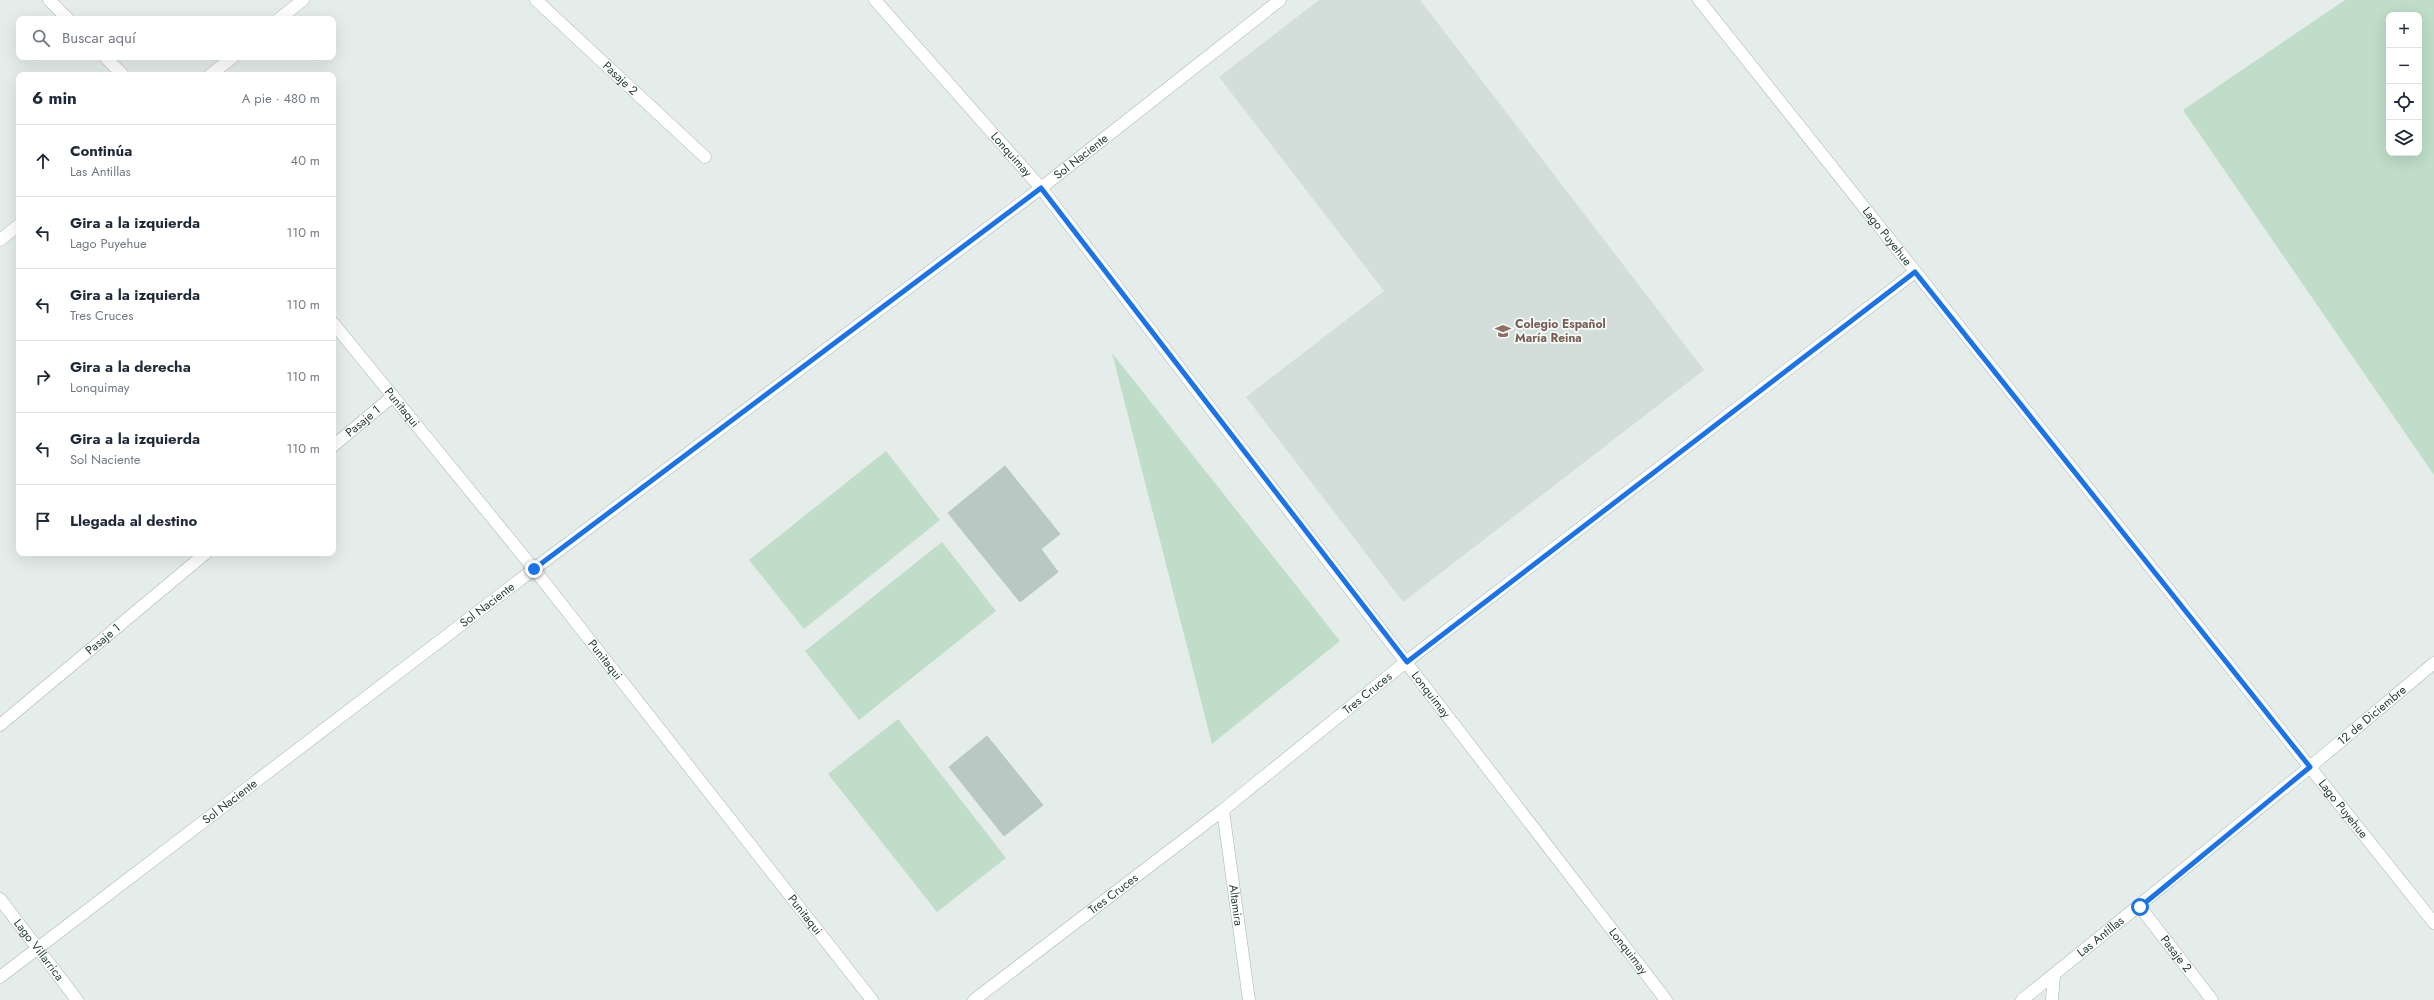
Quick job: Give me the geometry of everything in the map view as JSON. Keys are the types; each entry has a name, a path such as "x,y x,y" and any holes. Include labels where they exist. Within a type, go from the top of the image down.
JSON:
{"street":[{"path":"49,0 65,16"},
{"path":"283,16 303,0"},
{"name":"Pasaje 2","path":"536,0 705,157"},
{"name":"Lonquimay","path":"875,0 1041,188 1666,1000"},
{"name":"Sol Naciente","path":"0,977 534,569 1041,188 1280,0"},
{"name":"Lago Puyehue","path":"1699,0 2434,922"},
{"path":"108,60 120,72"},
{"path":"214,72 228,60"},
{"path":"0,240 16,227"},
{"name":"Tres Cruces","path":"974,1000 1223,810 1407,662 1915,272"},
{"name":"Punitaqui","path":"336,327 534,569 872,1000"},
{"name":"Pasaje 1","path":"336,444 393,396"},
{"name":"Pasaje 1","path":"0,725 202,556"},
{"name":"12 de Diciembre","path":"2310,767 2434,663"},
{"name":"Las Antillas","path":"2022,1000 2140,907 2310,767"},
{"name":"Altamira","path":"1223,810 1249,1000"},
{"name":"Lago Villarrica","path":"0,899 77,1000"},
{"name":"Pasaje 2","path":"2140,907 2212,1000"},
{"path":"2052,1000 2054,976"}],"shaded area":[{"name":"Colegio Español María Reina","path":"1319,0 1420,0 1704,370 1403,602 1246,397 1384,291 1219,77"}],"green space":[{"path":"2345,0 2434,0 2434,475 2183,110"},
{"path":"1112,353 1340,641 1212,744"},
{"path":"886,451 940,520 804,629 749,560"},
{"path":"942,542 996,611 859,720 805,651"},
{"path":"898,719 1006,858 937,912 828,774"}],"building":[{"path":"1005,466 1060,534 1041,549 1058,572 1020,602 948,513"},
{"path":"987,736 1043,805 1004,836 949,767"}],"place":[{"name":"Colegio Español María Reina","path":"1503,331"}],"route":[{"path":"534,569 1041,188 1407,662 1915,272 2310,767 2140,907"}]}
